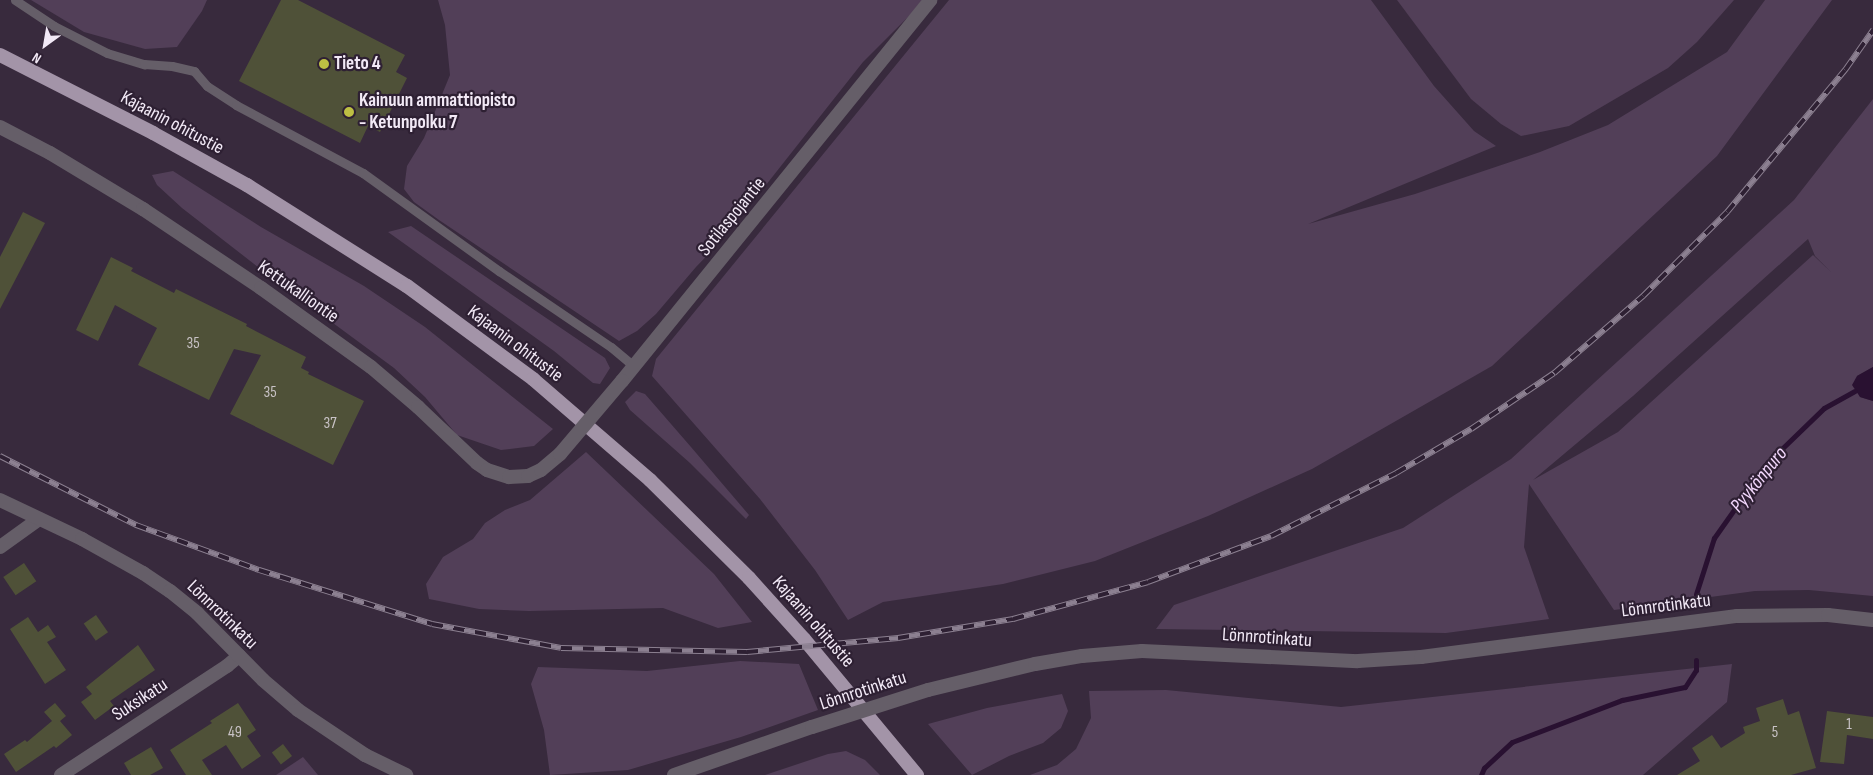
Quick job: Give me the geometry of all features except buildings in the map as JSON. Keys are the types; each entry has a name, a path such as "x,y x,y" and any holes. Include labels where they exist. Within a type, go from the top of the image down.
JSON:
{"highway":[{"name":"Kajaanin ohitustie","path":"0,55 153,133 256,190 407,286 533,380 650,480 742,571 804,638 917,775"}],"street":[{"name":"Sotilaspojantie","path":"560,454 622,381 930,0"},
{"name":"Kettukalliontie","path":"0,127 50,153 143,208 261,288 371,367 487,470 509,477 528,476 542,470 560,454"},
{"name":"Lönnrotinkatu","path":"0,500 143,573 170,591 197,613 239,656 298,710 365,756 406,775"},
{"path":"0,547 39,519"},
{"name":"Lönnrotinkatu","path":"674,775 812,727 928,690 1035,664 1082,656 1142,651 1358,661 1421,657 1736,616 1828,615 1873,620"},
{"name":"Suksikatu","path":"61,775 227,666 239,656"}],"lane":[{"path":"15,0 54,26 107,54 144,64 172,66 194,71 207,86 236,105 363,174 499,271 611,347 634,366"}],"shaded area":[{"path":"31,0 207,0 202,11 177,47 145,49 84,32"},
{"path":"438,0 922,0 910,15 863,62 724,238 696,267 656,314 637,331 619,341 439,220 414,202 404,189 407,166 424,138 450,75 445,25"},
{"path":"949,0 1371,0 1434,86 1474,131 1496,146 1308,224 1415,194 1540,152 1608,125 1727,52 1765,0 1832,0 1717,156 1492,366 1312,469 1208,516 1095,561 1003,584 883,602 848,620 815,570 760,499 652,376 656,359"},
{"path":"1397,0 1734,0 1697,42 1668,68 1569,126 1521,136 1501,124 1471,99"},
{"path":"1873,99 1873,367 1857,376 1860,397 1873,401 1873,596 1809,590 1755,591 1614,610 1529,484 1524,547 1549,619 1446,633 1156,629 1174,605 1403,528 1511,459 1794,200","holes":["1808,239 1815,256 1831,272 1813,255 1618,432 1533,480 1633,396"]},
{"path":"173,171 261,227 364,286 425,327 553,429 534,446 501,450 457,435 425,397 394,368 276,281 182,208 157,185 152,175"},
{"path":"411,226 605,358 610,368 600,384 593,383 554,351 388,232"},
{"path":"1873,367 1873,401 1860,397 1852,385 1857,376"},
{"path":"636,391 645,394 691,447 749,515 746,519 690,463 630,410 625,402"},
{"path":"586,452 714,574 752,622 718,628 663,608 529,611 479,609 429,599 426,584 443,557 473,539 485,523 505,510 530,500"},
{"path":"740,661 799,664 818,710 741,737 628,770 550,775 544,730 531,684 538,667 647,671"},
{"path":"1732,664 1727,702 1643,775 1030,775 1057,765 1076,749 1091,718 1089,691 1166,690 1341,707"},
{"path":"1062,694 1068,711 1061,728 1043,743 1009,756 972,775 928,724 987,708"},
{"path":"846,751 865,760 880,775 765,775 828,754"},
{"path":"303,757 318,775 276,775"}],"waterway":[{"name":"Pyykönpuro","path":"1696,594 1714,538 1767,463 1824,408 1855,391"},
{"name":"Pyykönpuro","path":"1481,775 1484,768 1512,742 1622,700 1685,687 1696,670 1696,660"}],"railway":[{"path":"0,456 136,525 259,570 432,624 561,648 747,652 898,638 1013,619 1148,582 1271,536 1396,473 1471,429 1554,373 1643,296 1727,212 1845,70 1873,30"}],"place":[{"name":"Tieto 4","path":"324,64"},
{"name":"Kainuun ammattiopisto - Ketunpolku 7","path":"349,112"}]}
